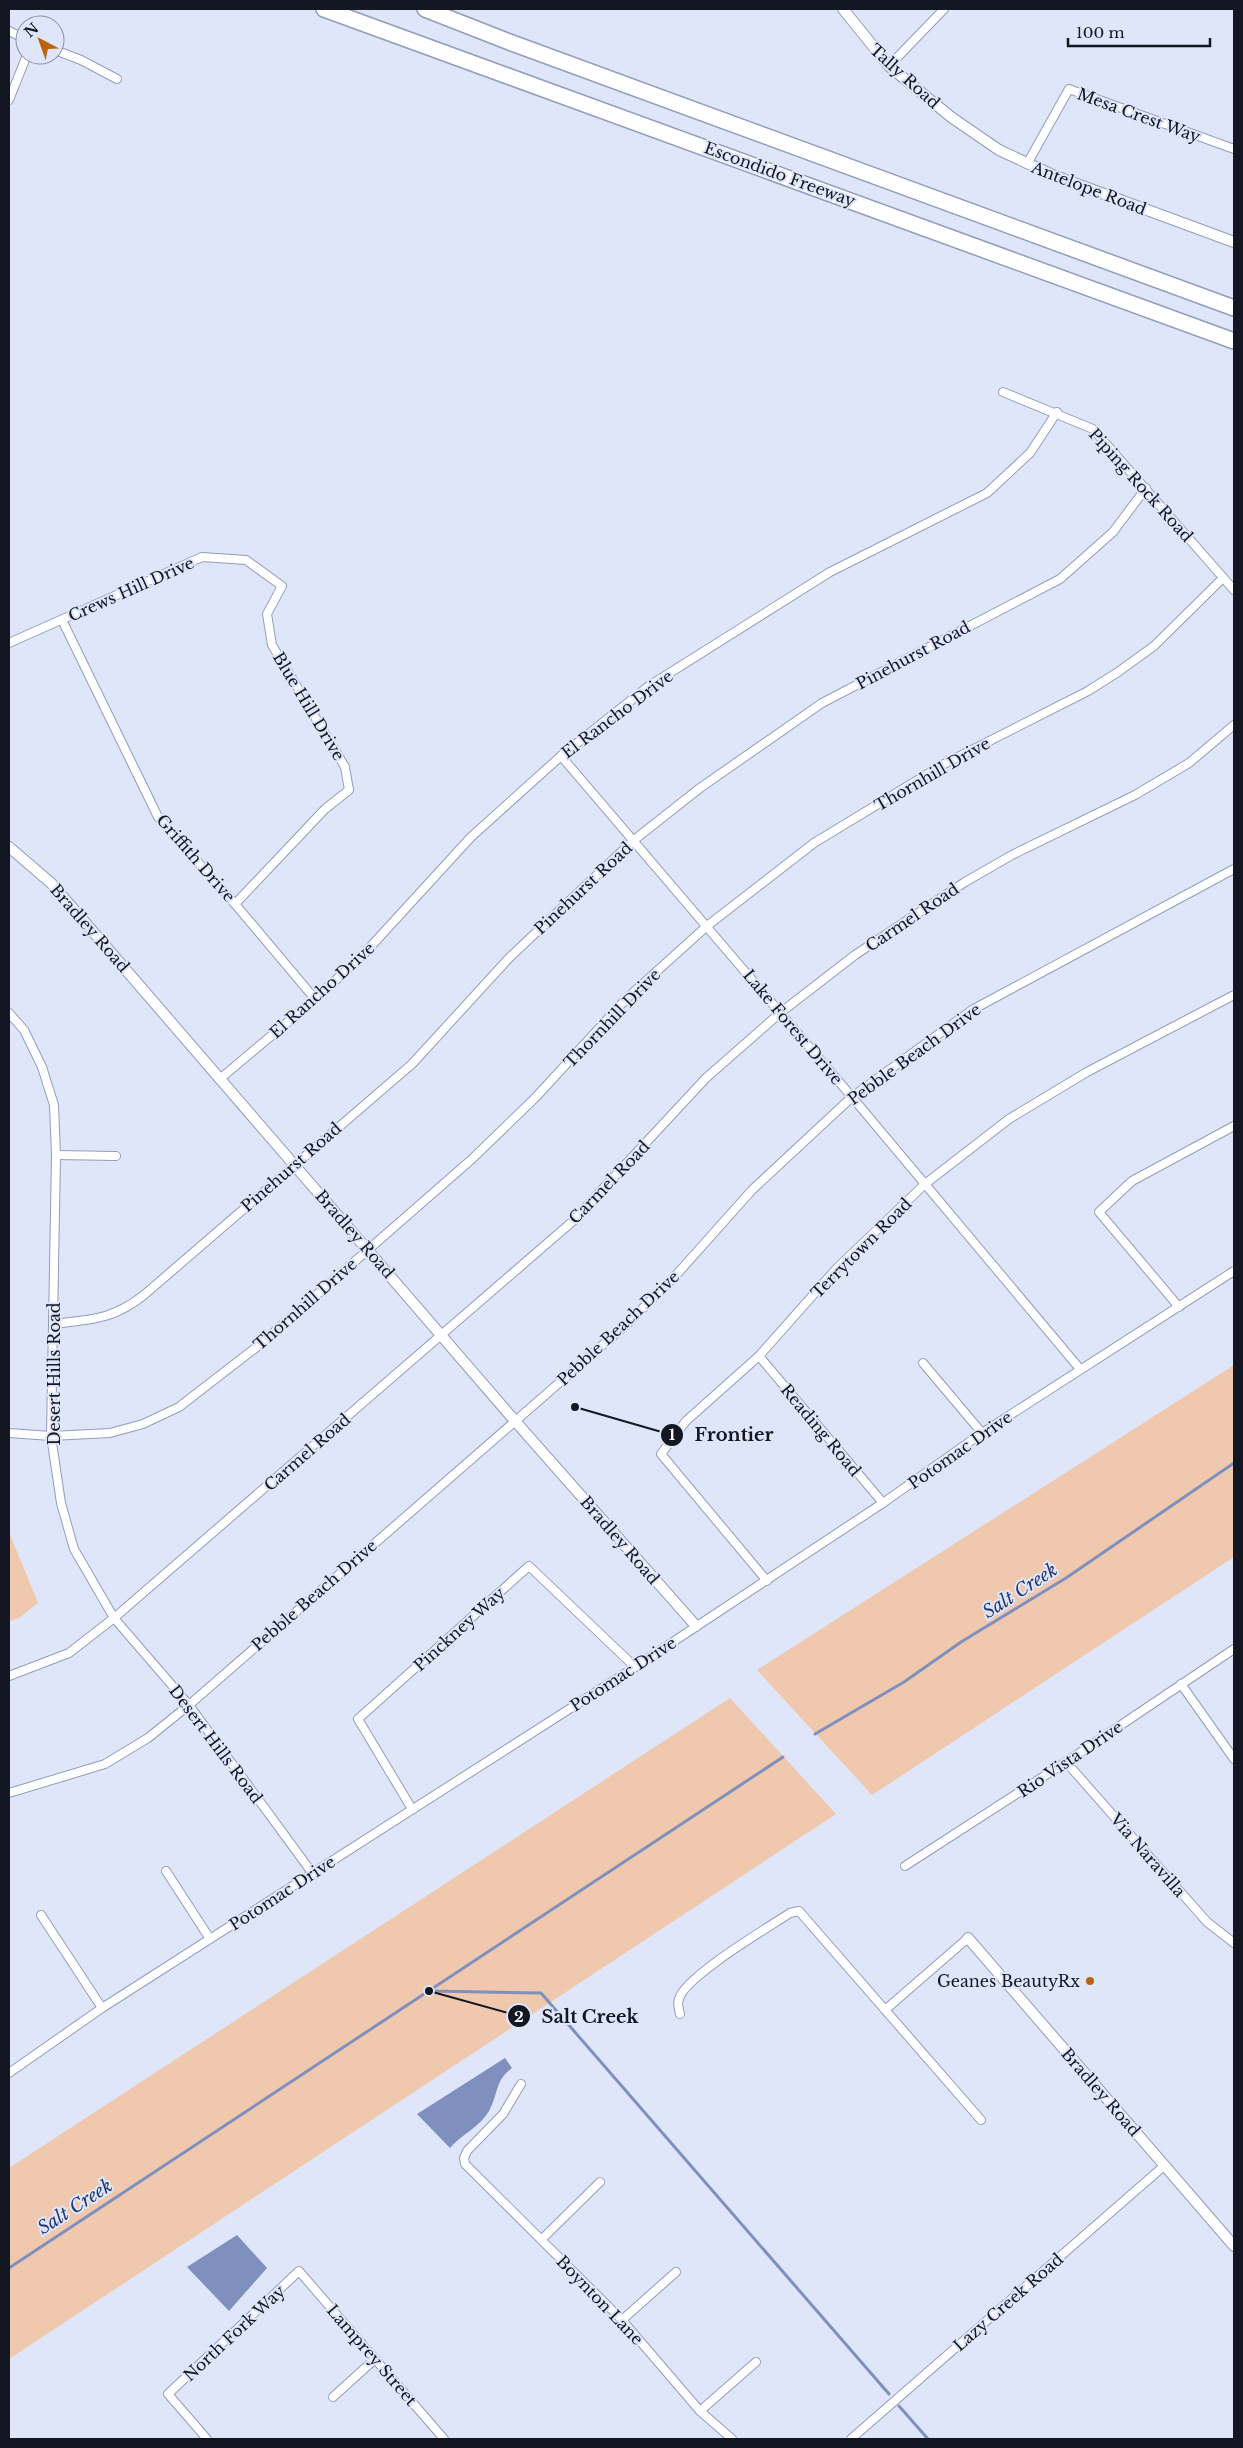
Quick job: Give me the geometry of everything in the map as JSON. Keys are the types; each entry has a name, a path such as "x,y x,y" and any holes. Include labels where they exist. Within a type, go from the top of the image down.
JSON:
{"highway":[{"name":"Escondido Freeway","path":"324,9 1234,341"},
{"name":"Escondido Freeway","path":"425,9 512,43 1234,308"}],"street":[{"name":"Tally Road","path":"843,9 889,66 951,117"},
{"path":"889,66 944,9"},
{"path":"65,54 117,79"},
{"path":"9,100 23,65"},
{"name":"Mesa Crest Way","path":"1026,164 1069,89 1234,149"},
{"name":"Antelope Road","path":"951,117 999,150 1026,164 1234,242"},
{"name":"Piping Rock Road","path":"1003,392 1057,412 1092,429 1234,590"},
{"name":"El Rancho Drive","path":"221,1078 315,999 363,955 471,837 561,756 649,686 830,572 987,493 1030,453 1057,412"},
{"name":"Pinehurst Road","path":"54,1324 104,1318 126,1309 412,1064 510,957 634,840 700,788 822,703 1060,579 1113,532 1146,488"},
{"name":"Crews Hill Drive","path":"9,643 202,556 246,560 282,586"},
{"name":"Thornhill Drive","path":"9,1433 51,1436 110,1433 143,1424 179,1407 258,1346 472,1159 536,1097 626,999 707,926 814,843 944,764 1088,691 1118,672 1154,646 1223,578"},
{"name":"Blue Hill Drive","path":"235,904 325,809 349,790 345,767 272,645 267,614 282,586"},
{"name":"Griffith Drive","path":"62,620 158,817 315,999"},
{"name":"Carmel Road","path":"9,1676 70,1653 114,1618 573,1221 706,1078 780,1013 855,955 965,882 1012,855 1135,795 1189,763 1234,725"},
{"name":"Lake Forest Drive","path":"561,756 852,1097 1080,1369"},
{"name":"Bradley Road","path":"9,847 51,883 515,1421 696,1626"},
{"name":"Pebble Beach Drive","path":"9,1793 105,1764 148,1738 189,1705 628,1323 678,1273 752,1190 852,1097 972,1010 1234,869"},
{"name":"Terrytown Road","path":"767,1581 661,1454 686,1421 759,1356 837,1268 925,1184 1009,1119 1087,1072 1234,995"},
{"name":"Desert Hills Road","path":"9,1013 24,1030 42,1067 54,1105 56,1155 51,1436 61,1504 74,1549 114,1618 189,1705 313,1874"},
{"path":"1179,1307 1099,1212 1132,1181 1234,1126"},
{"path":"56,1155 116,1156"},
{"name":"Potomac Drive","path":"9,2073 102,2008 767,1581 883,1504 982,1433 1234,1271"},
{"name":"Reading Road","path":"759,1356 883,1504"},
{"path":"923,1363 982,1433"},
{"name":"Pinckney Way","path":"412,1809 358,1719 530,1566 635,1667"},
{"name":"Rio Vista Drive","path":"905,1866 1066,1762 1234,1649"},
{"path":"1181,1684 1234,1759"},
{"name":"Via Naravilla","path":"1066,1762 1207,1922 1234,1943"},
{"path":"166,1871 210,1940"},
{"path":"680,2014 678,2000 683,1990 725,1956 790,1913 800,1912 981,2120"},
{"path":"41,1915 102,2008"},
{"path":"886,2010 968,1938"},
{"name":"Bradley Road","path":"968,1938 1234,2246"},
{"name":"Boynton Lane","path":"521,2084 503,2114 467,2151 464,2158 465,2164 622,2320 700,2411 732,2439"},
{"name":"Lazy Creek Road","path":"851,2439 1165,2165"},
{"path":"542,2239 600,2182"},
{"name":"Lamprey Street","path":"300,2271 444,2439"},
{"name":"North Fork Way","path":"207,2439 168,2394 300,2271"},
{"path":"622,2320 676,2272"},
{"path":"333,2397 375,2359"},
{"path":"700,2411 756,2362"}],"shaded area":[{"path":"1234,1365 1234,1557 872,1795 757,1670"},
{"path":"9,1532 38,1603 19,1618 9,1621"},
{"path":"730,1698 836,1814 9,2359 9,2168"}],"water":[{"path":"505,2058 512,2068 499,2083 489,2111 481,2122 450,2148 417,2114"},
{"path":"237,2235 267,2268 229,2311 187,2267"}],"waterway":[{"name":"Salt Creek","path":"815,1734 904,1682 961,1642 1066,1578 1234,1463"},
{"name":"Salt Creek","path":"9,2268 783,1757"},
{"path":"430,1991 541,1993 889,2394"},
{"path":"899,2406 928,2439"}],"place":[{"name":"Frontier","path":"575,1407"},
{"name":"Geanes BeautyRx","path":"1090,1981"},
{"name":"Salt Creek","path":"429,1991"}]}
